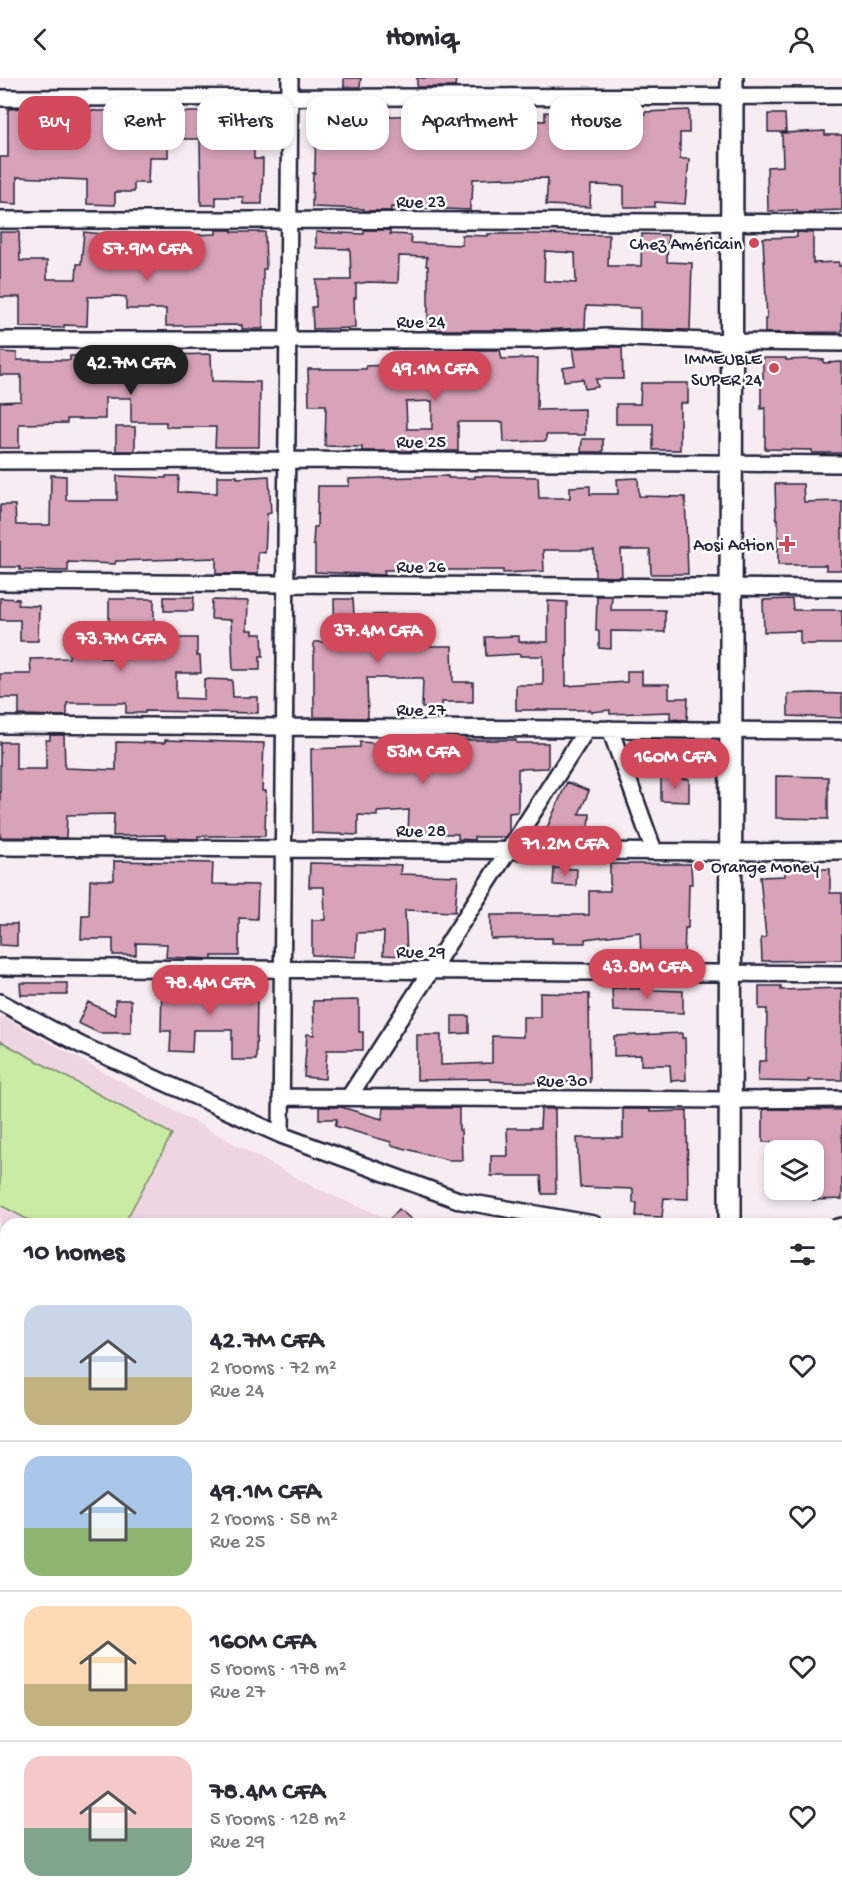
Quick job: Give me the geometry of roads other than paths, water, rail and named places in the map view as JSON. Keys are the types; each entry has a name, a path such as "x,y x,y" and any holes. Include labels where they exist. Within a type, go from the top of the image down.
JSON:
{"main road":[{"path":"729,1218 732,87"}],"street":[{"path":"290,78 290,96"},
{"path":"294,97 732,87 842,96"},
{"path":"0,98 197,97"},
{"path":"281,1135 290,150"},
{"name":"Rue 23","path":"0,220 842,223"},
{"name":"Rue 24","path":"0,340 525,340 606,337 842,343"},
{"name":"Rue 25","path":"0,461 287,460 842,464"},
{"name":"Rue 26","path":"0,582 842,588"},
{"name":"Rue 27","path":"0,726 842,731"},
{"path":"348,1097 587,729"},
{"path":"610,729 654,851"},
{"name":"Rue 28","path":"0,847 730,852 842,850"},
{"name":"Rue 29","path":"0,967 842,974"},
{"path":"0,1002 81,1045 281,1135 461,1201 559,1218"},
{"name":"Rue 30","path":"281,1097 842,1099"}],"place":[{"name":"Chez Américain","path":"754,243"},
{"name":"IMMEUBLE SUPER 24","path":"774,368"},
{"name":"Aosi Action","path":"787,544"},
{"name":"Orange Money","path":"699,866"}]}
